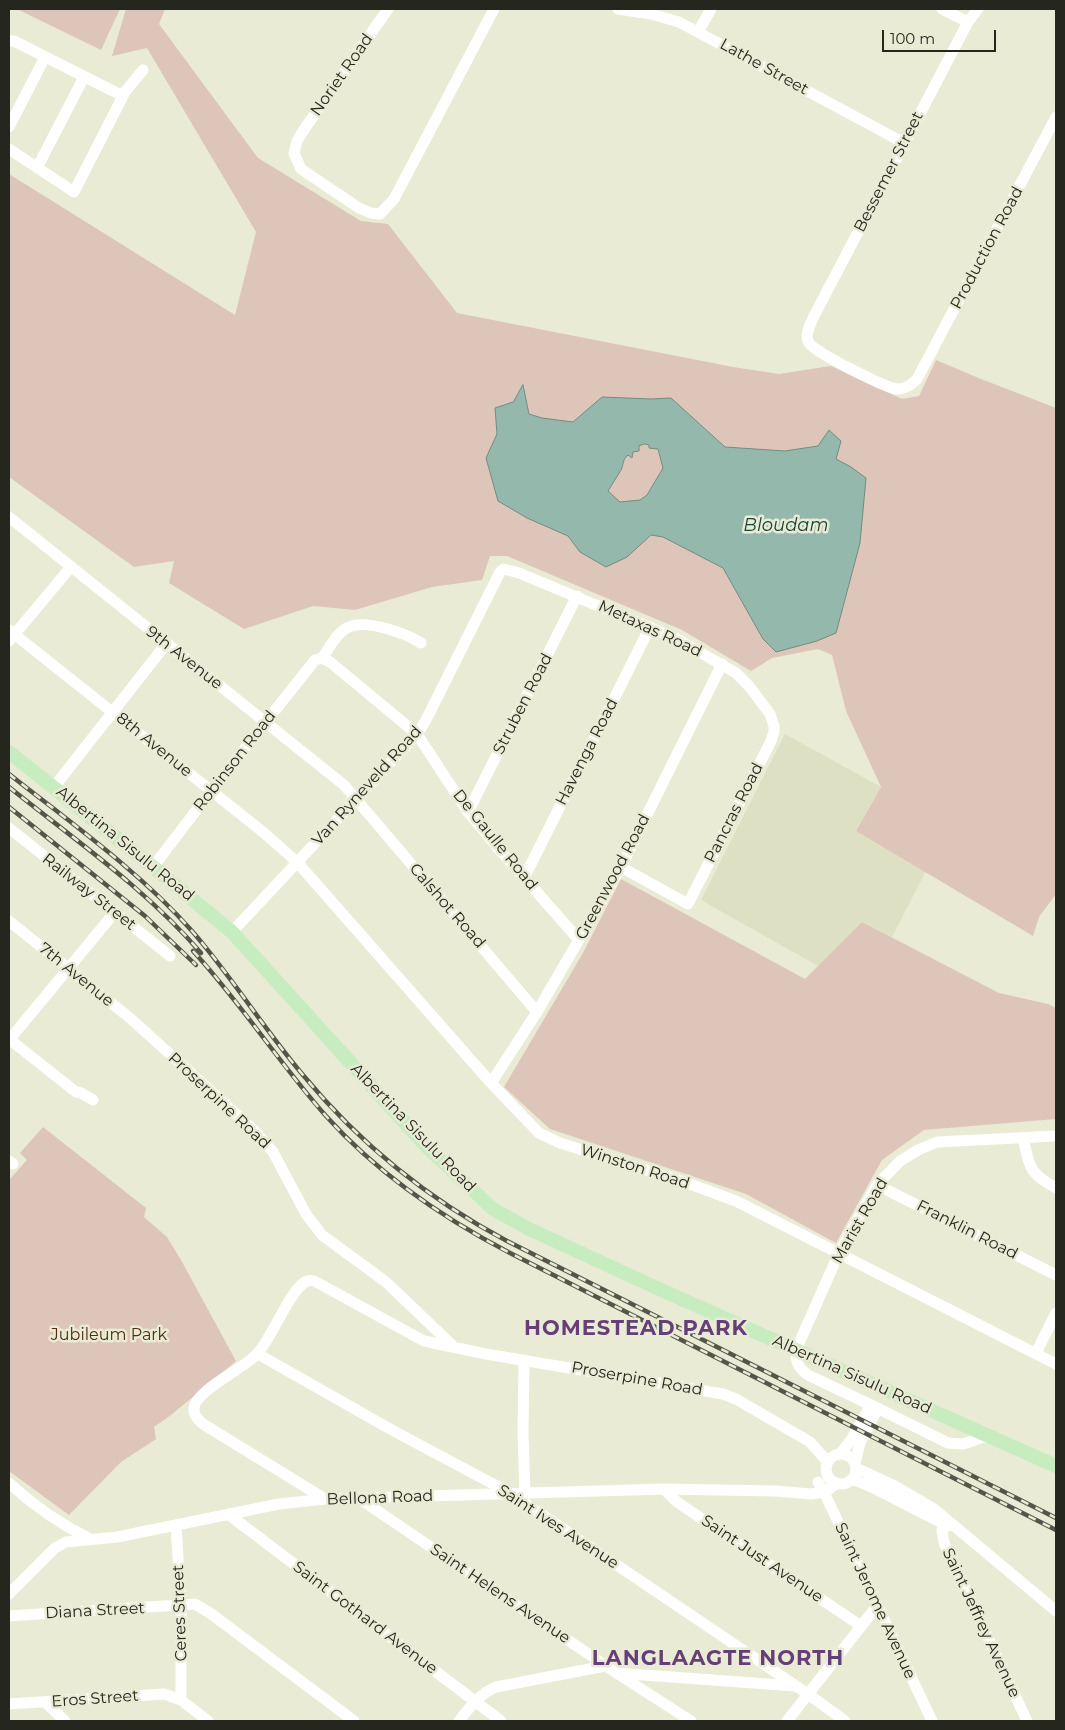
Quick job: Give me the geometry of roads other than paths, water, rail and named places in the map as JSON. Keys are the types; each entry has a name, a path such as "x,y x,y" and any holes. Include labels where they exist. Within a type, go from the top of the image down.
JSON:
{"main road":[{"name":"Albertina Sisulu Road","path":"9,752 232,932 426,1147 493,1209 510,1220 568,1248 1056,1466"}],"street":[{"name":"Noriet Road","path":"388,9 297,141 294,153 301,169 359,208 380,214 394,199 494,9"},
{"name":"Lathe Street","path":"618,9 668,18 698,32 904,143"},
{"path":"698,32 711,9"},
{"path":"942,9 968,22"},
{"name":"Bessemer Street","path":"807,338 813,318 968,22 978,9"},
{"path":"9,41 14,41 123,96"},
{"path":"9,127 44,57"},
{"path":"9,149 74,192 123,96 143,70"},
{"path":"37,168 84,77"},
{"name":"Production Road","path":"807,338 813,348 886,386 895,389 906,388 917,379 1056,117"},
{"name":"9th Avenue","path":"9,517 70,568 344,785 356,801"},
{"path":"11,635 70,568"},
{"name":"Metaxas Road","path":"504,569 577,596 692,647 743,678 764,705 773,721"},
{"name":"Van Ryneveld Road","path":"232,932 417,734 426,720 500,572 504,569"},
{"name":"Struben Road","path":"468,812 577,596"},
{"name":"Robinson Road","path":"153,867 265,722 311,665 321,658 345,628 359,624 377,626 414,638 421,643"},
{"name":"Havenga Road","path":"524,878 650,627"},
{"name":"8th Avenue","path":"11,635 211,790 297,862"},
{"path":"54,787 166,644"},
{"name":"De Gaulle Road","path":"321,658 330,662 417,734 468,812 580,940"},
{"name":"Greenwood Road","path":"491,1083 537,1012 621,867 722,664"},
{"name":"Pancras Road","path":"621,867 688,904 771,741 774,732 773,721"},
{"name":"Calshot Road","path":"356,801 537,1012"},
{"name":"Railway Street","path":"11,834 170,956"},
{"name":"Winston Road","path":"297,862 491,1083 539,1133 550,1140 726,1197 1056,1364"},
{"path":"93,1100 76,1092 9,1039 69,969 114,912"},
{"name":"7th Avenue","path":"9,921 143,1029"},
{"name":"Proserpine Road","path":"143,1029 268,1144 279,1161 306,1214 322,1235 386,1282 454,1347"},
{"name":"Marist Road","path":"796,1350 839,1253 877,1185 900,1162 937,1142 1056,1136"},
{"path":"1023,1138 1029,1164 1034,1174 1056,1188"},
{"name":"Franklin Road","path":"877,1185 1056,1275"},
{"name":"Proserpine Road","path":"258,1354 295,1292 307,1281 318,1283 424,1341 723,1394 810,1442 833,1460"},
{"path":"1036,1353 1056,1313"},
{"path":"796,1350 796,1361 801,1370 873,1411 948,1443 963,1444 987,1436"},
{"path":"258,1354 197,1400 194,1407 196,1418 325,1499"},
{"name":"Saint Ives Avenue","path":"258,1354 390,1429 510,1493 808,1694 845,1721"},
{"path":"524,1360 523,1434 525,1493"},
{"path":"821,1487 833,1460 856,1441 873,1411"},
{"path":"821,1487 845,1483 852,1479 854,1476 856,1441"},
{"name":"Proserpine Road","path":"833,1460 848,1456 855,1465 920,1500 946,1517 957,1529 985,1550 1056,1611"},
{"name":"Proserpine Road","path":"833,1460 832,1481 837,1483"},
{"name":"Proserpine Road","path":"852,1479 957,1529"},
{"path":"9,1483 34,1505 90,1539"},
{"name":"Bellona Road","path":"9,1594 55,1548 66,1542 117,1537 279,1504 325,1499 664,1489 776,1491 803,1494 821,1487"},
{"name":"Saint Jerome Avenue","path":"821,1487 932,1721"},
{"name":"Saint Just Avenue","path":"664,1489 677,1502 861,1626"},
{"name":"Saint Helens Avenue","path":"360,1499 610,1669 691,1721"},
{"name":"Saint Gothard Avenue","path":"228,1514 501,1721"},
{"path":"59,1546 61,1523"},
{"name":"Saint Jeffrey Avenue","path":"943,1523 944,1543 1027,1721"},
{"name":"Ceres Street","path":"176,1525 181,1606 181,1700"},
{"name":"Diana Street","path":"9,1616 190,1604 202,1607 354,1721"},
{"path":"787,1721 878,1606"},
{"path":"459,1721 475,1701 484,1693 496,1687 610,1669 796,1686"},
{"name":"Eros Street","path":"9,1704 164,1694 181,1700"},
{"path":"181,1700 208,1721"},
{"path":"46,1702 65,1721"}],"water":[{"name":"Bloudam","path":"523,385 529,414 542,418 573,422 602,397 671,398 725,447 785,451 818,446 829,430 841,441 836,459 866,478 860,543 836,633 817,641 776,652 763,639 723,568 663,537 651,535 627,557 606,567 580,552 568,536 527,518 498,501 486,458 497,434 495,408 513,402","holes":["649,445 649,448 658,449 663,468 647,495 640,500 620,502 608,491 621,470 626,457 628,455 632,458 633,452 639,451 639,446"]}],"railway":[{"path":"9,774 104,848 150,888 207,949 303,1075 325,1100 372,1147 423,1188 478,1225 507,1241 1056,1518"},
{"path":"9,787 133,886 180,930 201,953"},
{"path":"9,807 145,916 196,965"},
{"path":"193,951 326,1116 367,1157 412,1193 460,1225 510,1253 1056,1530"}],"district":[{"name":"HOMESTEAD PARK","path":"636,1329"},
{"name":"LANGLAAGTE NORTH","path":"718,1659"}],"park label":[{"name":"Jubileum Park","path":"109,1335"}]}
